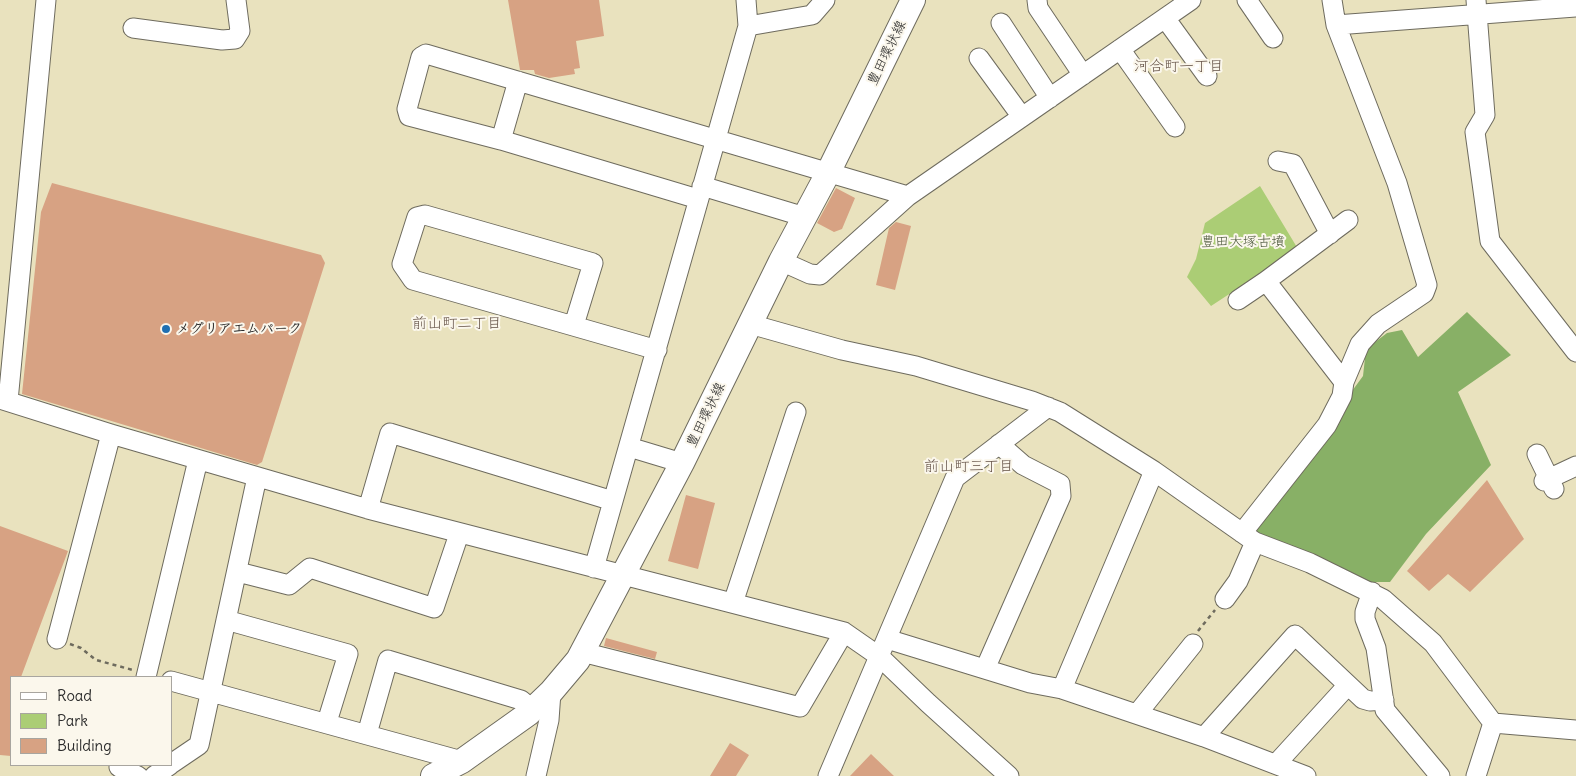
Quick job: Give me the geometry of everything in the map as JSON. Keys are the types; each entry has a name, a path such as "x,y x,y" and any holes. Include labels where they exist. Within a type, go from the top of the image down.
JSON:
{"main road":[{"name":"豊田環状線","path":"433,776 462,761 533,710 551,692 582,652 624,576 682,463 781,261 828,173 913,0"}],"street":[{"path":"46,0 4,400 111,434 368,509 844,632 880,657 1009,776"},
{"path":"133,28 222,40 236,39 240,31 236,0"},
{"path":"594,568 748,26 746,0"},
{"path":"748,26 812,15 825,0"},
{"path":"1037,0 1038,8 1083,74"},
{"path":"781,261 810,274 820,275 908,196 1191,0"},
{"path":"1248,0 1273,38"},
{"path":"1225,599 1238,581 1248,537 1327,425 1342,396 1344,382 1360,344 1378,324 1424,293 1428,285 1398,184 1336,25 1332,0"},
{"path":"1336,25 1477,7 1576,7"},
{"path":"1477,7 1485,115 1475,132 1490,241 1576,352"},
{"path":"1165,18 1207,76"},
{"path":"1001,23 1050,98"},
{"path":"1120,49 1175,127"},
{"path":"805,217 700,192 409,116 407,109 422,57 426,54 908,196"},
{"path":"979,58 1022,117"},
{"path":"501,140 518,82"},
{"path":"1278,161 1293,164 1330,234"},
{"path":"574,325 593,263 425,215 417,217 402,264 413,280 657,350"},
{"path":"1238,300 1348,220"},
{"path":"1266,281 1344,382"},
{"path":"750,324 842,350 916,366 1060,412 1154,471 1248,537 1372,592 1433,643 1493,723 1576,730"},
{"path":"828,776 955,478 1048,407"},
{"path":"733,602 796,412"},
{"path":"368,509 390,433 613,501"},
{"path":"57,639 111,434"},
{"path":"985,670 1061,496 1060,484 1023,465 999,444"},
{"path":"629,447 682,463"},
{"path":"1536,454 1549,483 1576,466"},
{"path":"151,676 198,460"},
{"path":"1062,689 1154,471"},
{"path":"172,763 199,745 258,477"},
{"path":"238,572 289,585 310,568 434,608 459,534"},
{"path":"1372,592 1365,612 1365,618 1376,648 1384,700 1389,716 1440,776"},
{"path":"226,620 348,654 327,722"},
{"path":"1204,737 1300,629 1348,685 1363,699 1370,701 1384,700"},
{"path":"582,652 800,707 844,632"},
{"path":"887,639 1030,683 1062,689 1204,737 1306,776"},
{"path":"1137,714 1193,644"},
{"path":"367,734 388,660 521,700 533,710"},
{"path":"172,681 327,722 462,761"},
{"path":"1276,764 1348,685"},
{"path":"536,776 549,720 551,692"},
{"path":"1476,776 1493,723"},
{"path":"154,776 168,766"},
{"path":"118,769 138,776"}],"path":[{"path":"1193,644 1195,635 1225,599"},
{"path":"57,639 82,648 96,660 151,676"}],"green space":[{"name":"豊田大塚古墳","path":"1260,186 1298,249 1211,306 1187,277 1196,259 1205,223"},
{"path":"1467,312 1511,355 1458,392 1491,465 1426,534 1390,582 1369,582 1255,542 1252,528 1363,376 1366,349 1387,333 1402,330 1418,357"}],"building":[{"path":"508,0 599,0 604,36 576,41 580,68 574,69 575,74 549,78 535,74 534,70 520,70"},
{"name":"メグリアエムパーク","path":"52,183 321,255 325,263 262,462 257,465 22,394 41,212"},
{"path":"836,188 855,198 842,229 834,232 817,223"},
{"path":"896,222 911,226 895,290 876,285 889,228"},
{"path":"1487,480 1524,539 1470,592 1448,574 1429,591 1407,571"},
{"path":"686,495 715,503 698,569 668,561"},
{"path":"0,526 68,551 21,676 10,676 10,756 0,755"},
{"path":"606,638 657,652 655,659 604,646"},
{"path":"730,743 749,755 736,776 710,776"},
{"path":"871,754 894,776 850,776"}],"place":[{"name":"メグリアエムパーク","path":"166,329"}],"district":[{"name":"河合町一丁目","path":"1179,67"},
{"name":"前山町二丁目","path":"457,324"},
{"name":"前山町三丁目","path":"969,467"}]}
